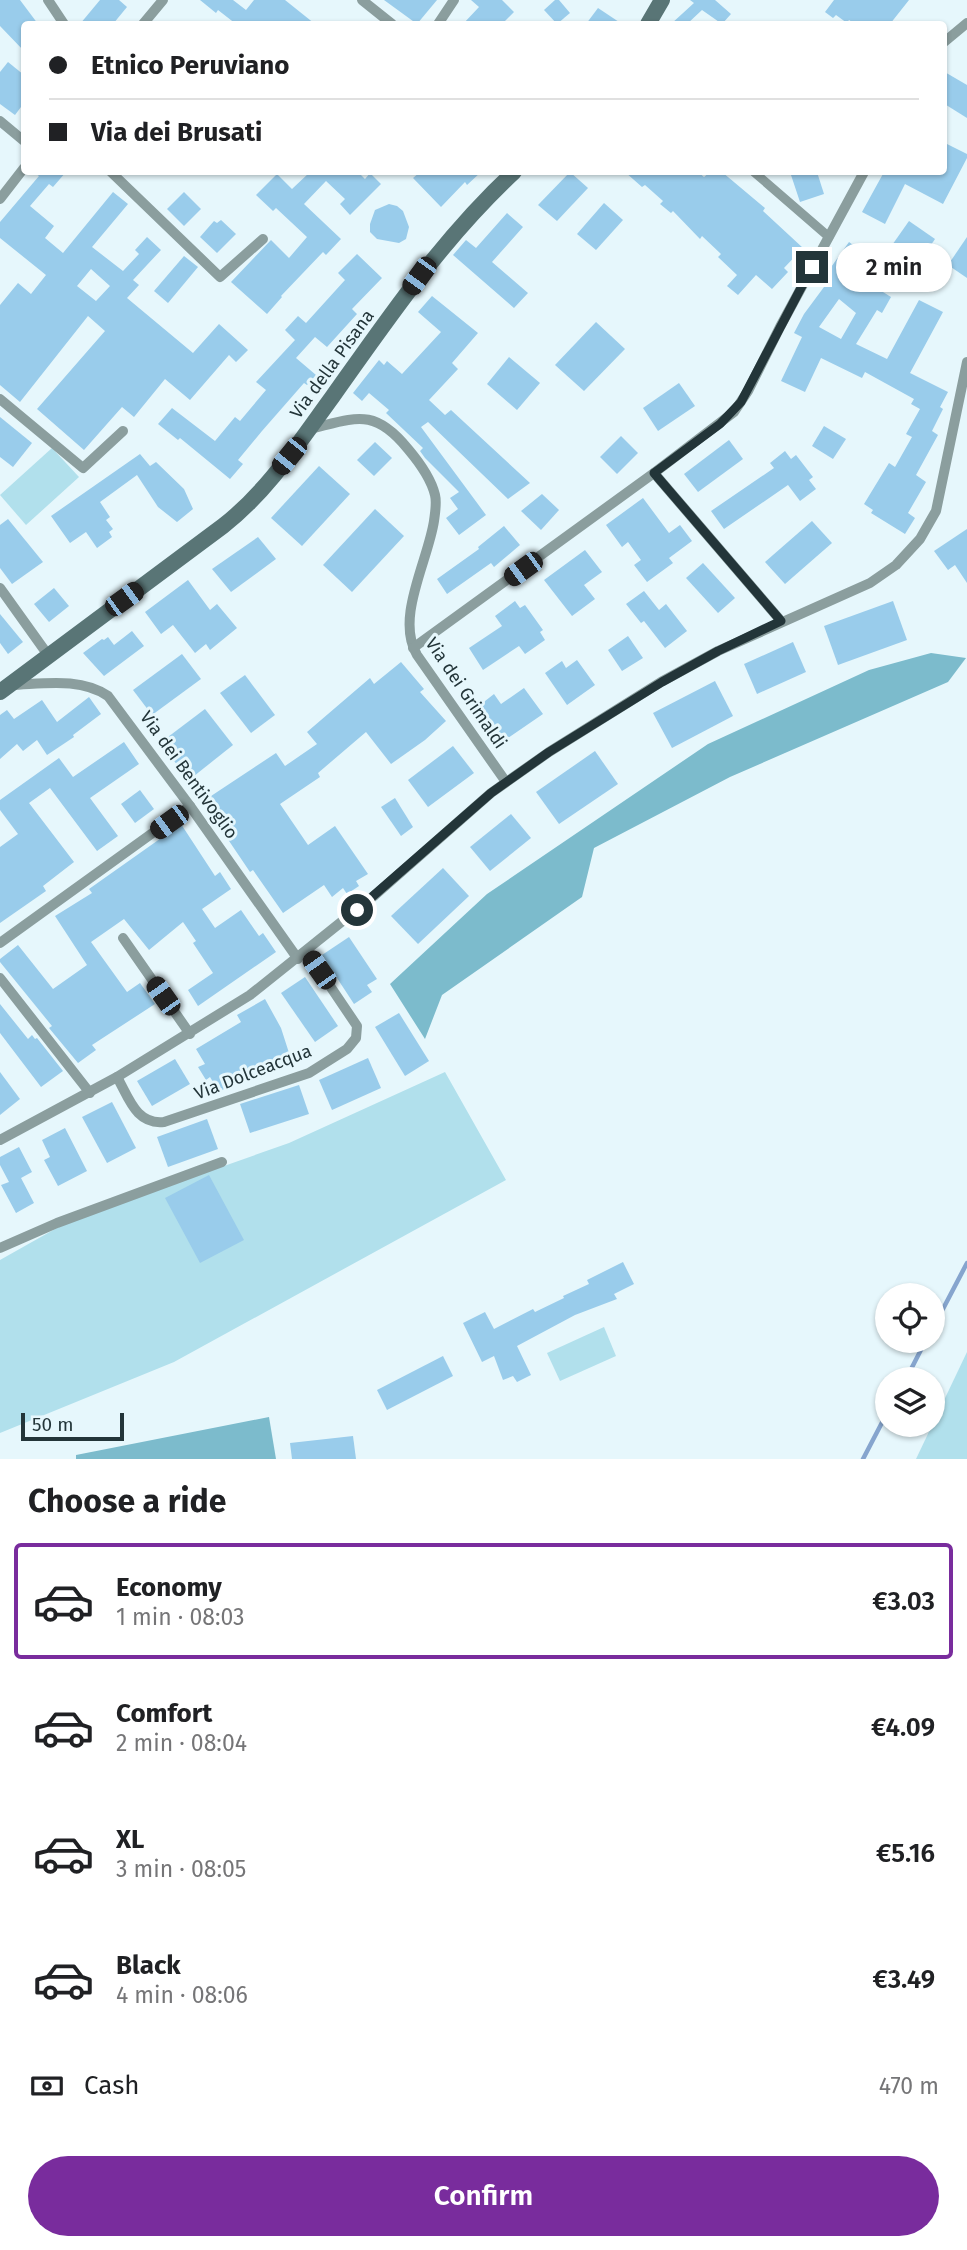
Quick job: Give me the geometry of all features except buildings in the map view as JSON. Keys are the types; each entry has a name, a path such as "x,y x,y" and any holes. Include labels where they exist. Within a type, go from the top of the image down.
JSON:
{"main road":[{"path":"650,21 662,0"},
{"name":"Via della Pisana","path":"5,689 232,519 261,489 309,429 435,255 508,175"}],"street":[{"path":"48,0 62,21"},
{"path":"146,21 163,0"},
{"path":"362,0 388,21"},
{"path":"440,21 454,0"},
{"path":"947,39 967,23"},
{"path":"0,121 21,138"},
{"path":"0,199 21,172"},
{"path":"114,175 220,277 263,239"},
{"path":"757,175 829,237"},
{"path":"413,648 720,424 741,402 861,175"},
{"path":"0,1140 90,1093 250,995 375,895 443,833 506,782 549,752 662,682 718,651 781,621 859,589 903,559 928,528 939,503 967,362"},
{"path":"0,399 83,468 123,431"},
{"name":"Via dei Grimaldi","path":"309,429 357,418 377,421 391,430 406,446 430,482 436,500 435,517 410,612 408,634 413,648 506,782"},
{"path":"654,473 781,621"},
{"path":"0,588 48,655"},
{"name":"Via dei Bentivoglio","path":"5,689 81,684 108,696 302,955"},
{"path":"0,943 190,806"},
{"path":"123,938 190,1034"},
{"name":"Via Dolceacqua","path":"117,1077 141,1117 152,1122 164,1122 294,1079 340,1054 354,1042 358,1026 302,955"},
{"path":"0,978 90,1093"},
{"path":"0,1248 57,1223 222,1162"}],"shaded area":[{"path":"52,448 79,477 26,525 0,495"},
{"path":"931,653 966,658 948,682 730,777 594,848 582,897 442,995 425,1039 390,984 487,894 708,744 869,670"},
{"path":"445,1072 506,1180 174,1362 0,1433 0,1260 71,1220 289,1143"},
{"path":"604,1327 616,1356 560,1381 547,1353"},
{"path":"967,1352 967,1459 916,1459 926,1437 945,1437 945,1398"},
{"path":"269,1417 276,1459 76,1459 76,1455"}],"waterway":[{"path":"945,1305 967,1263"},
{"path":"912,1367 919,1353"},
{"path":"863,1459 875,1436"}],"route":[{"path":"357,910 491,793 549,752 662,682 781,621 654,473 734,412 748,391 812,267"}]}
